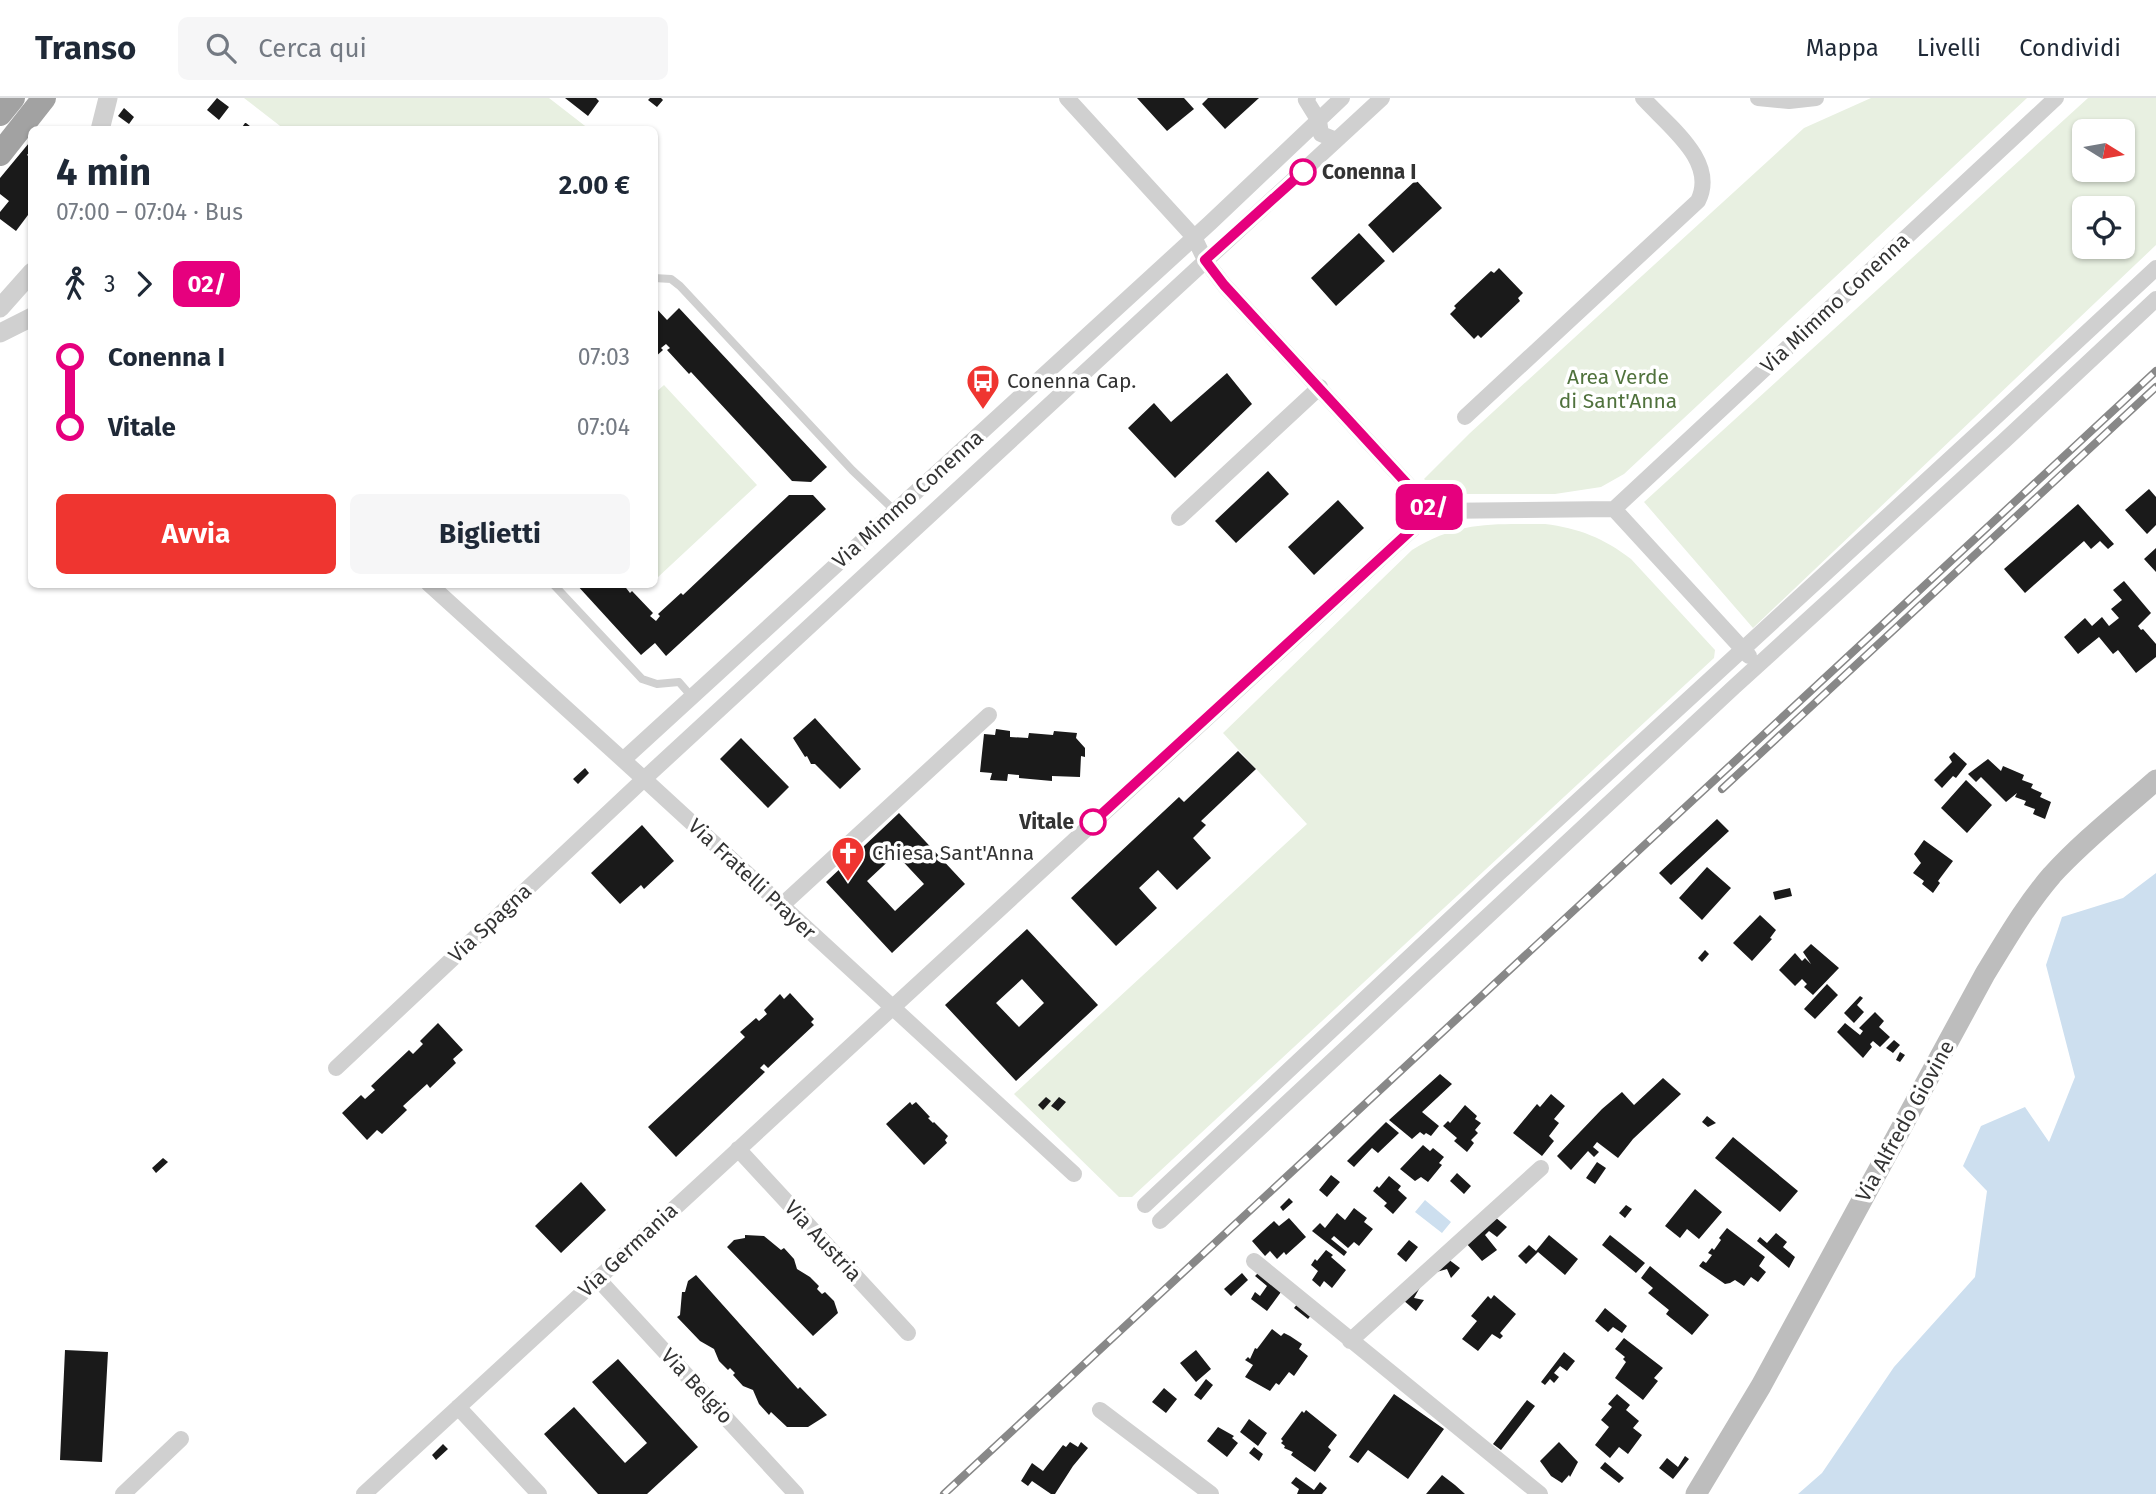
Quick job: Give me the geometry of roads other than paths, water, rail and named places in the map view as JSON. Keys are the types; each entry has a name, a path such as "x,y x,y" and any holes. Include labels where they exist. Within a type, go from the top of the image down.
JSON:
{"highway":[{"path":"0,114 13,98"},
{"path":"0,154 44,98"}],"main road":[{"name":"Via Alfredo Giovine","path":"1696,1494 1756,1394 1985,974 2027,906 2081,846 2156,780"}],"street":[{"path":"101,126 108,98"},
{"path":"1066,98 1194,237 1205,260 1224,285 1432,511 1614,509 1758,666"},
{"path":"1308,98 1319,121 1321,134 1336,139"},
{"name":"Via Mimmo Conenna","path":"622,760 919,490 1342,98"},
{"name":"Via Mimmo Conenna","path":"644,779 1382,98"},
{"path":"1465,417 1698,201 1704,182 1700,163 1643,98"},
{"path":"1758,98 1789,101 1816,98"},
{"name":"Via Mimmo Conenna","path":"1614,509 2056,98"},
{"path":"1280,156 1297,159 1303,172"},
{"path":"1145,1205 1497,874 1989,425 2156,268"},
{"path":"0,308 16,287 28,277"},
{"path":"1160,1220 2156,299"},
{"path":"0,333 28,319"},
{"path":"1179,518 1320,387"},
{"path":"919,490 938,508"},
{"path":"895,511 913,531"},
{"name":"Via Germania","path":"364,1494 1432,511"},
{"name":"Via Fratelli Prayer","path":"433,588 1074,1174"},
{"path":"782,906 989,715"},
{"name":"Via Spagna","path":"336,1068 644,779"},
{"name":"Via Austria","path":"738,1149 908,1333"},
{"path":"1350,1341 1541,1168"},
{"path":"1254,1261 1540,1494"},
{"name":"Via Belgio","path":"597,1278 796,1494"},
{"path":"458,1407 539,1494"},
{"path":"1100,1410 1211,1494"},
{"path":"123,1494 181,1439"}],"lane":[{"path":"658,278 671,279 680,286 852,470 895,511"},
{"path":"558,588 642,679 657,684 679,682 692,697"}],"water":[{"path":"2156,873 2156,1494 1798,1494 1822,1473 1894,1367 1975,1277 1987,1191 1963,1166 1981,1126 2025,1107 2049,1142 2075,1077 2046,965 2062,917 2123,898"},
{"path":"1425,1200 1451,1222 1442,1233 1415,1212"}],"railway":[{"path":"944,1494 2156,371"},
{"path":"1722,789 2156,387"}],"place":[{"name":"Conenna I","path":"1303,172"},
{"name":"Conenna Cap.","path":"983,411"},
{"name":"Vitale","path":"1093,822"},
{"name":"Chiesa Sant'Anna","path":"848,883"}],"park label":[{"name":"Area Verde di Sant'Anna","path":"1618,389"}]}
